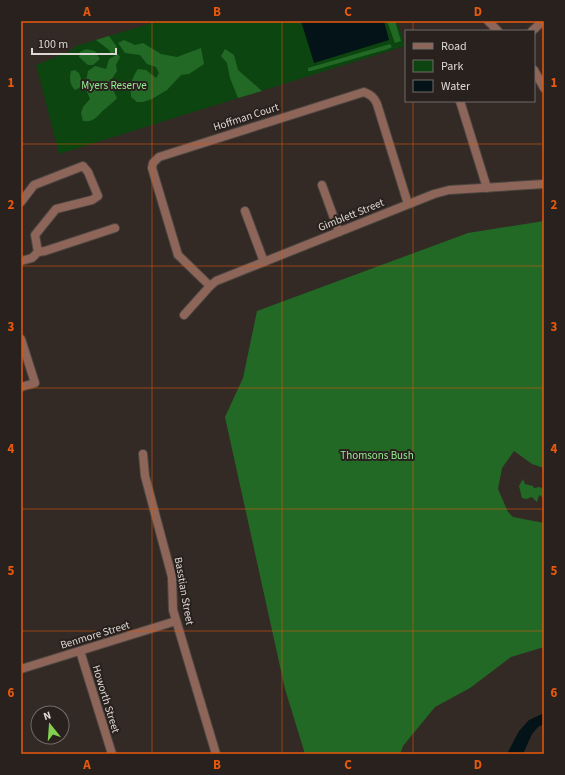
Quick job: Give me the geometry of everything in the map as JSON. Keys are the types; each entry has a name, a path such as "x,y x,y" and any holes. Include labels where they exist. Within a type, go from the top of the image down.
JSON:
{"street":[{"path":"488,21 495,30"},
{"path":"533,30 543,21"},
{"path":"535,72 544,88"},
{"name":"Hoffman Court","path":"210,286 178,255 152,168 153,163 159,157 364,92 370,94 377,104 408,204"},
{"path":"460,102 487,188"},
{"path":"21,202 34,185 83,166 88,172 98,196 92,200 56,210 35,235 38,252"},
{"name":"Gimblett Street","path":"184,315 210,286 222,279 408,204 441,192 544,184"},
{"path":"322,185 339,232"},
{"path":"245,211 264,262"},
{"path":"21,261 32,258 38,252 46,251 116,228"},
{"path":"21,340 35,383 21,387"},
{"name":"Basstian Street","path":"143,454 146,476 172,577 172,602 176,621 216,754"},
{"name":"Benmore Street","path":"21,669 176,621"},
{"name":"Howorth Street","path":"80,651 112,754"}],"green space":[{"name":"Myers Reserve","path":"158,21 397,21 405,46 59,154 36,65 70,51 76,46"},
{"path":"387,21 395,21 401,41 395,43"},
{"path":"109,36 117,47 115,52 111,54 109,50 96,40"},
{"path":"124,40 135,45 143,43 161,54 177,57 201,48 204,64 189,74 181,75 167,90 152,99 137,102 131,97 131,89 132,79 138,69 146,70 156,78 159,73 156,67 147,64 140,55 125,53 118,43"},
{"path":"390,44 392,47 388,49 308,71 308,68"},
{"path":"86,49 95,51 100,59 93,65 88,65 79,57 80,52"},
{"path":"225,49 234,55 238,70 262,91 238,98 230,78 227,63 221,56"},
{"path":"118,54 120,57 116,65 117,71 110,84 117,98 96,118 90,121 83,121 81,113 83,107 90,99 85,87 88,71 95,66 106,69 109,59"},
{"path":"75,70 79,73 83,84 75,90 70,79 71,71"},
{"name":"Thomsons Bush","path":"544,221 544,468 532,464 514,451 502,468 498,489 508,512 513,517 544,523 544,647 511,657 470,688 435,707 403,746 400,754 305,754 285,689 225,417 243,378 257,311 468,233"},
{"path":"523,479 525,484 533,486 534,488 540,487 544,490 542,497 539,495 537,502 532,497 526,499 522,498 519,486"}],"water":[{"path":"301,21 384,21 389,40 314,63"},
{"path":"544,713 544,725 539,726 532,734 523,754 507,754 519,731 529,720"}]}
